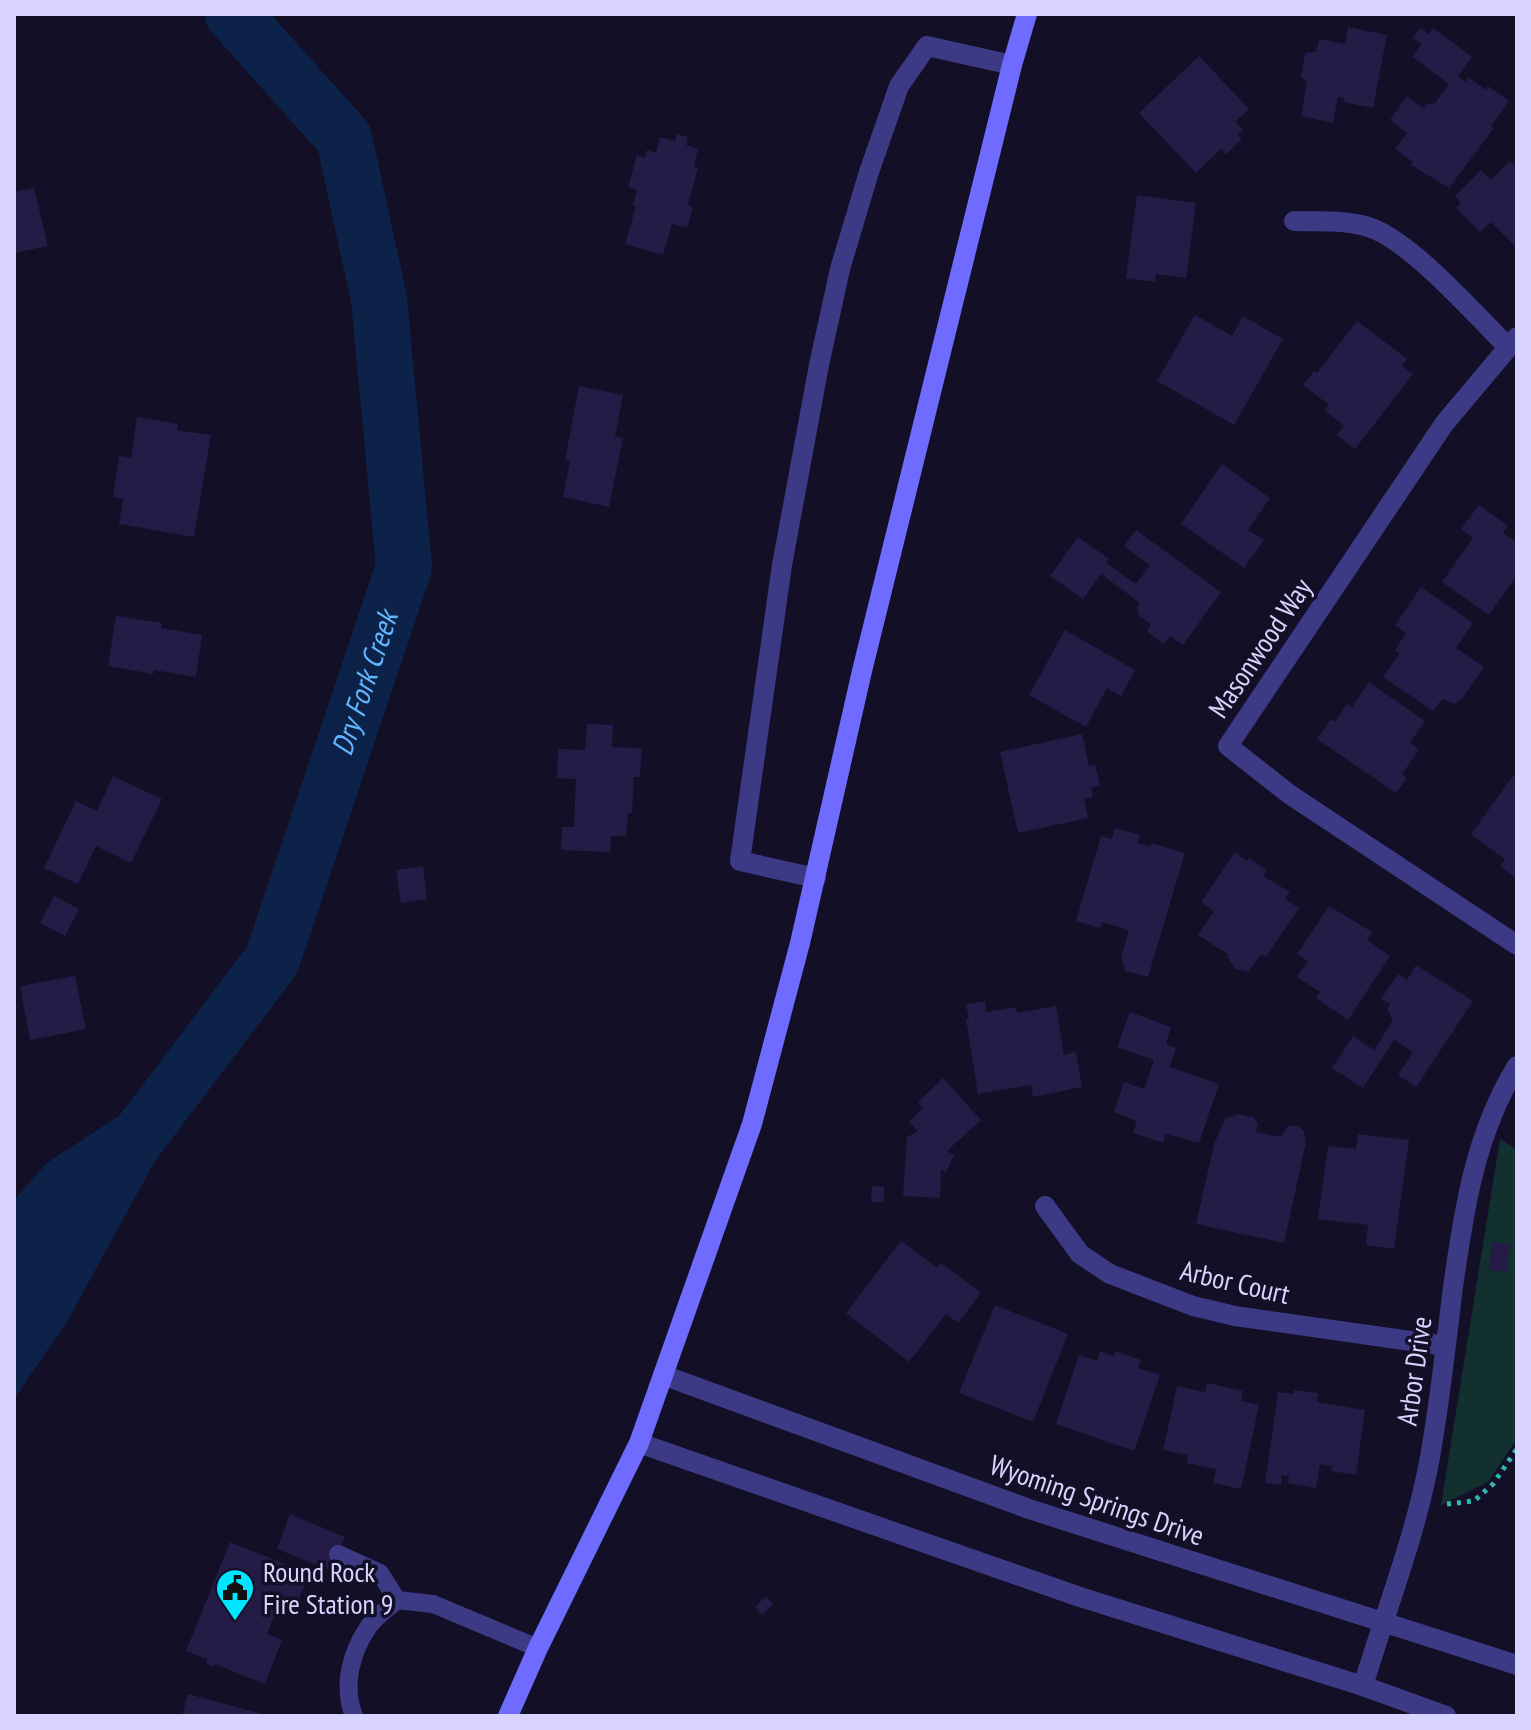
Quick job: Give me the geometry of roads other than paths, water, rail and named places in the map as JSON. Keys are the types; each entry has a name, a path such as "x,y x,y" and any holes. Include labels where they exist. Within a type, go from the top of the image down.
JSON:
{"main road":[{"path":"508,1716 639,1443 752,1124 780,1026 862,671 1027,14"}],"street":[{"path":"816,878 740,861 782,565 840,269 899,86 927,46 1012,65"},
{"path":"1294,221 1339,222 1373,229 1401,245 1513,342"},
{"name":"Masonwood Way","path":"1513,342 1444,424 1228,746 1289,794 1517,945"},
{"name":"Arbor Drive","path":"1363,1686 1397,1583 1429,1460 1461,1230 1474,1164 1486,1126 1517,1066"},
{"name":"Arbor Court","path":"1045,1206 1080,1254 1110,1274 1193,1306 1235,1316 1446,1346"},
{"name":"Wyoming Springs Drive","path":"663,1375 1029,1509 1517,1665"},
{"path":"639,1443 1077,1596 1363,1686 1446,1716"}],"lane":[{"path":"338,1554 380,1573 397,1600"},
{"path":"354,1716 349,1703 351,1659 370,1624 397,1600 433,1604 538,1648"}],"water":[{"path":"120,1115 179,1117 68,1320 14,1399 14,1200 47,1163"}],"waterway":[{"name":"Dry Fork Creek","path":"108,1177 272,960 404,567 379,299 344,138 233,14"}],"place":[{"name":"Round Rock Fire Station 9","path":"235,1622"}]}
